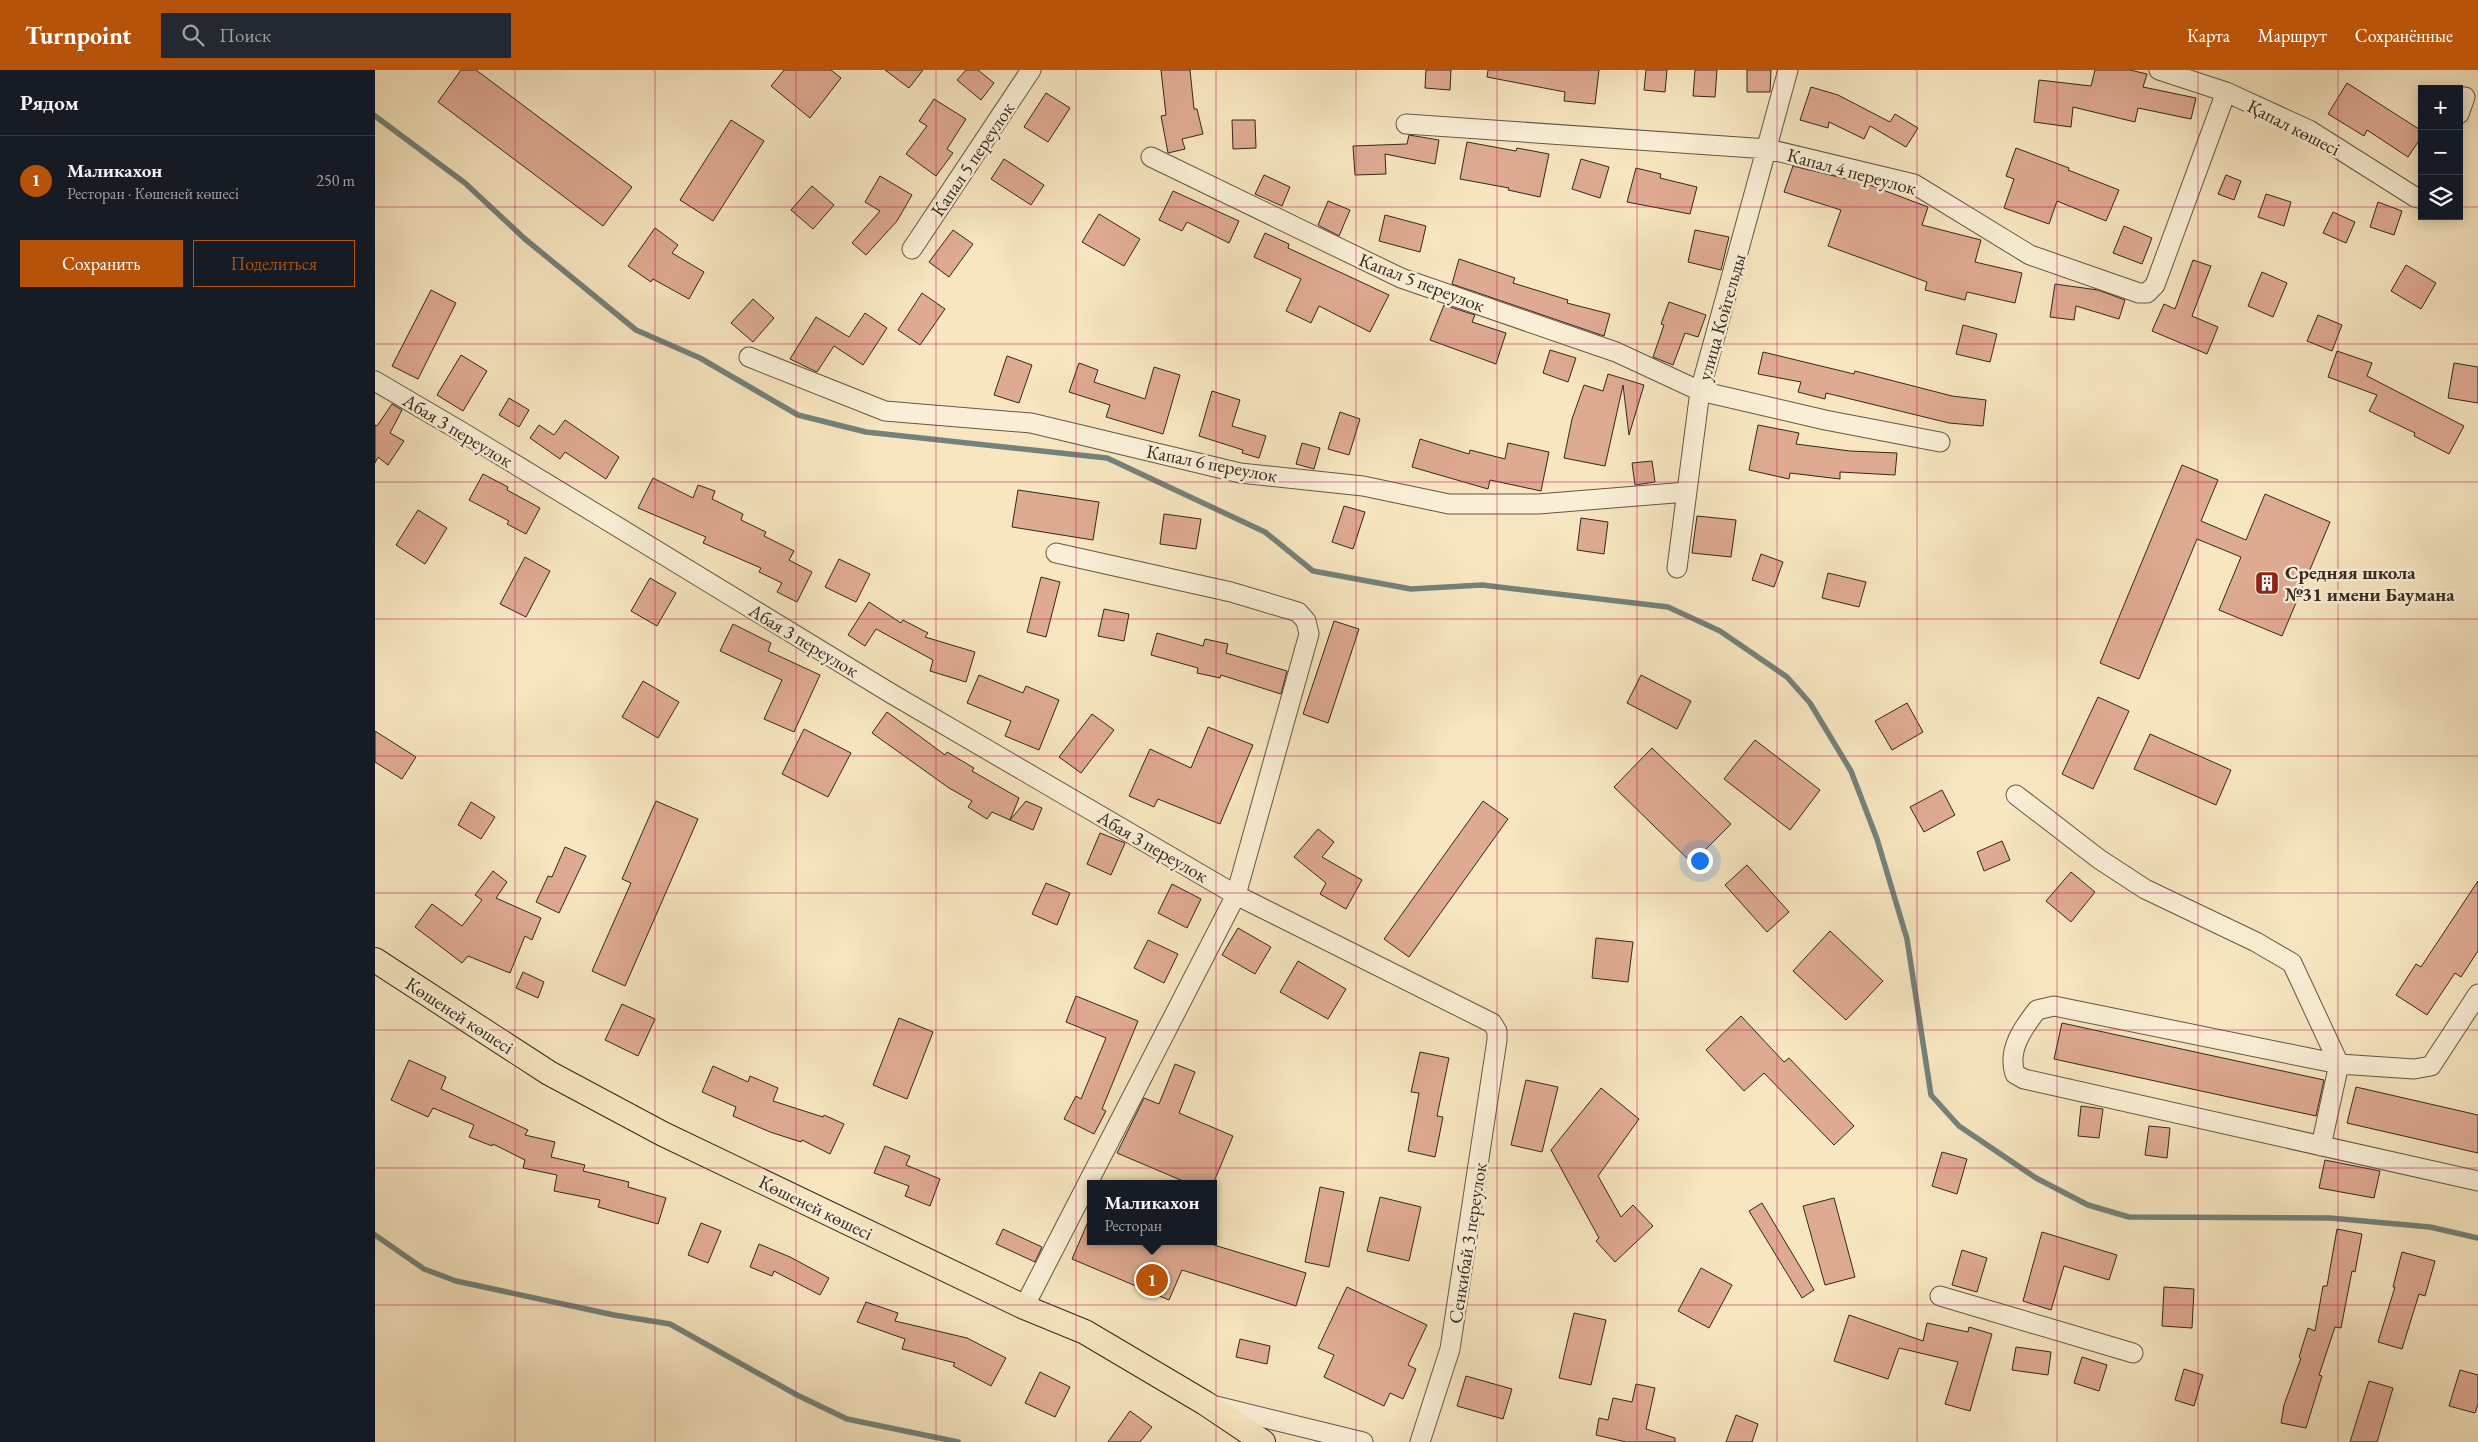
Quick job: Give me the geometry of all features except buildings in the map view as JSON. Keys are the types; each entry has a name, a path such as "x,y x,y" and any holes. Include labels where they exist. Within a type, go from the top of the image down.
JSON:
{"main road":[{"name":"Көшеней көшесі","path":"375,960 567,1083 663,1134 1024,1307 1085,1332 1205,1403 1263,1442"}],"street":[{"name":"Капал 5 переулок","path":"912,249 1031,70"},
{"name":"улица Койгельды","path":"1677,568 1700,391 1768,149 1788,70"},
{"name":"Қапал көшесі","path":"2159,70 2226,92 2309,130 2418,198"},
{"name":"Капал 4 переулок","path":"1406,124 1768,149 1914,184 2030,255 2139,293 2147,293 2155,285 2226,92"},
{"name":"Капал 5 переулок","path":"1151,157 1401,278 1616,352 1700,391 1825,420 1940,442"},
{"name":"Капал 6 переулок","path":"749,357 885,411 1031,422 1240,473 1363,486 1449,504 1538,504 1687,492"},
{"name":"Абая 3 переулок","path":"375,381 892,694 1236,895 1492,1023 1497,1031 1497,1040"},
{"path":"1056,553 1231,592 1298,612 1306,622 1309,634 1236,895 1089,1180"},
{"path":"2016,795 2099,860 2145,889 2256,942 2292,964 2339,1064 2321,1146"},
{"path":"2478,994 2431,1066 2413,1069 2339,1064 2054,1006 2037,1010 2019,1033 2011,1064 2015,1074 2024,1079 2478,1181"},
{"name":"Сенкибай 3 переулок","path":"1420,1442 1451,1349 1497,1040"},
{"path":"1024,1307 1087,1185"},
{"path":"1940,1296 2133,1353"},
{"path":"1205,1403 1363,1442"}],"waterway":[{"path":"375,116 465,183 525,239 636,330 700,358 798,415 866,432 1107,458 1265,532 1313,571 1411,589 1482,585 1668,607 1720,631 1787,677 1810,703 1851,771 1877,839 1907,939 1931,1095 1959,1126 2036,1178 2088,1205 2129,1217 2330,1218 2430,1227 2478,1238"},
{"path":"375,1235 424,1269 456,1281 614,1315 670,1324 797,1395 847,1419 958,1442"}],"place":[{"name":"Средняя школа №31 имени Баумана","path":"2267,583"},
{"name":"Маликахон","path":"1152,1280"}]}
